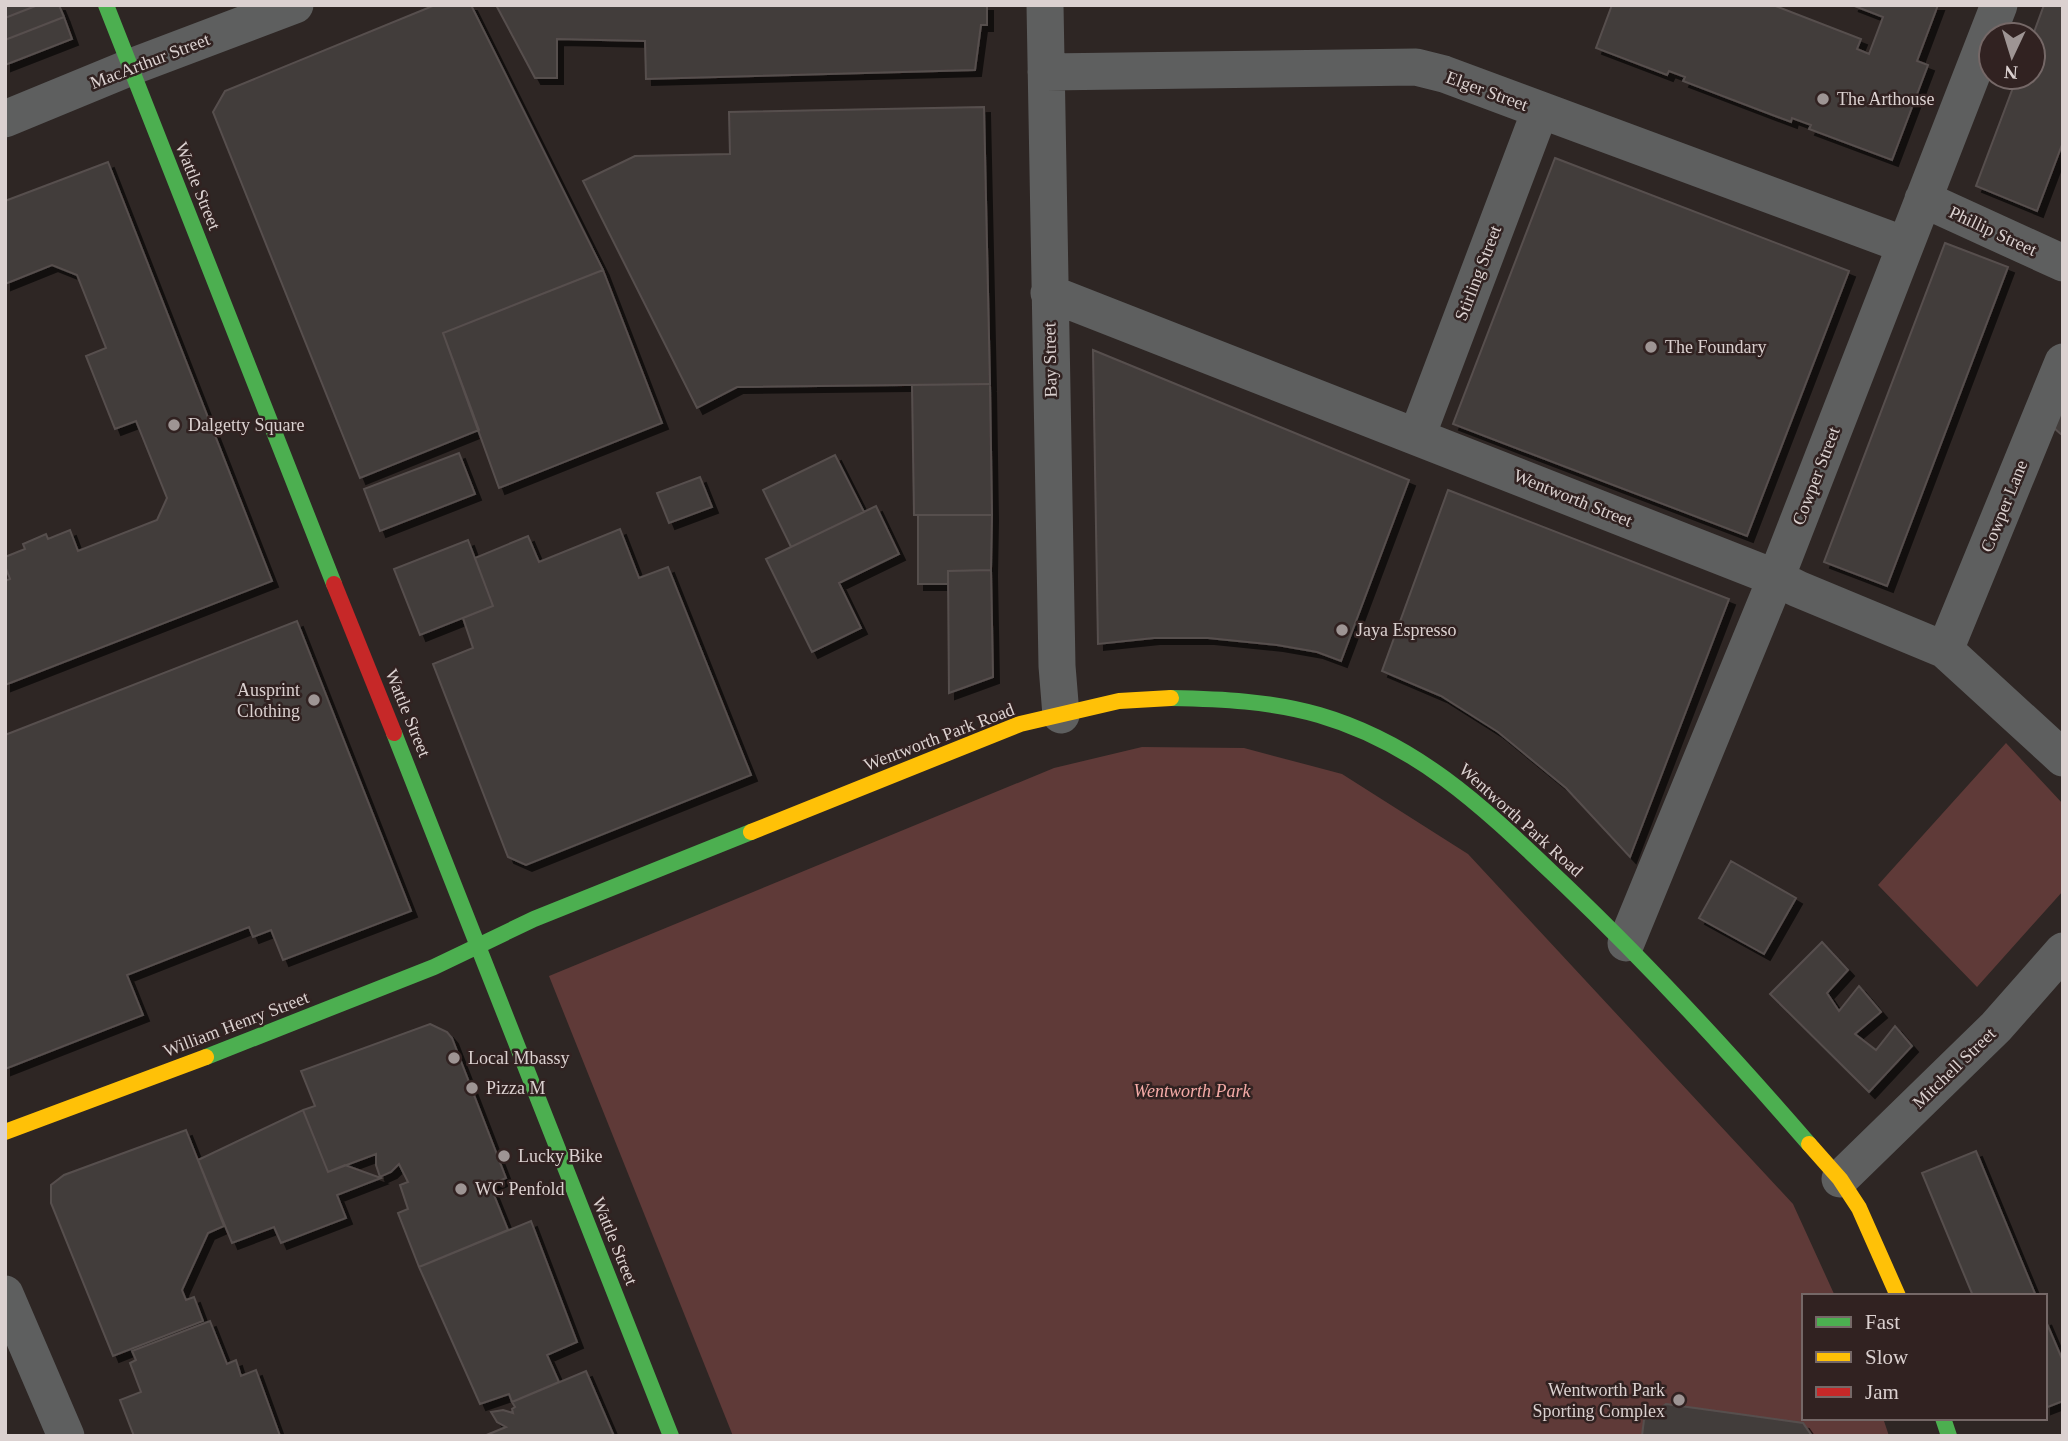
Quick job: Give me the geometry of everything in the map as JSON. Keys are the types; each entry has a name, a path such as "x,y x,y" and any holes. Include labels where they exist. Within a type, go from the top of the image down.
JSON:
{"main road":[{"name":"Wattle Street","path":"106,5 671,1436"},
{"name":"Wentworth Park Road","path":"478,944 534,919 1020,724 1119,701 1154,698 1192,697 1277,706 1319,715 1398,748 1436,771 1482,806 1626,943 1714,1035 1840,1179 1859,1208 1897,1294"},
{"name":"William Henry Street","path":"5,1132 239,1045 434,967 478,944"}],"street":[{"name":"MacArthur Street","path":"5,119 131,67 295,5"},
{"name":"Bay Street","path":"1045,5 1057,666 1061,715"},
{"name":"Cowper Street","path":"1626,943 1776,578 1999,5"},
{"name":"Elger Street","path":"1046,72 1416,67 1444,74 1905,245"},
{"name":"Stirling Street","path":"1417,436 1540,111"},
{"name":"Phillip Street","path":"1923,199 2063,263"},
{"name":"Wentworth Street","path":"1049,293 1776,578 1945,650 2063,758"},
{"name":"Cowper Lane","path":"1945,650 2063,362"},
{"name":"Mitchell Street","path":"1840,1179 1996,1027 2063,951"},
{"path":"5,1294 66,1436"}],"green space":[{"path":"2006,743 2063,804 2063,891 1977,987 1878,885"},
{"name":"Wentworth Park","path":"1142,747 1244,748 1342,774 1468,854 1793,1204 1834,1294 1802,1294 1802,1420 1884,1420 1889,1436 733,1436 549,976 1054,768"}],"building":[{"path":"5,5 38,5 5,18"},
{"path":"38,5 59,5 64,17 5,40 5,18"},
{"path":"435,5 471,5 603,270 443,333 479,430 360,478 213,112 225,91"},
{"path":"496,5 987,5 987,25 981,25 975,70 646,79 645,41 557,39 557,78 535,78"},
{"name":"The Arthouse","path":"1612,5 1773,5 1861,39 1857,49 1869,54 1883,17 1852,5 1938,5 1917,61 1928,65 1892,160 1809,129 1811,125 1792,118 1791,122 1683,81 1685,77 1669,71 1667,75 1596,48"},
{"path":"2044,5 2063,5 2063,142 2037,211 1976,186 2012,91 2047,91 2047,21 2038,21"},
{"path":"64,17 72,39 5,65 5,40"},
{"path":"984,107 990,384 737,387 697,408 583,181 635,156 730,154 729,112"},
{"name":"The Foundary","path":"1555,158 1849,271 1747,536 1453,424"},
{"name":"Dalgetty Square","path":"108,162 272,581 5,685 5,581 10,579 5,557 25,549 23,544 46,534 48,539 70,530 78,551 157,520 167,498 136,421 115,429 86,356 106,348 77,275 52,265 5,284 5,201"},
{"path":"1945,243 2008,267 1887,586 1824,562"},
{"path":"603,270 662,423 499,488 443,333"},
{"path":"1093,350 1409,480 1341,661 1317,652 1277,645 1208,638 1154,638 1098,644"},
{"path":"990,384 992,515 914,515 912,385"},
{"path":"2063,405 2063,436 2054,428"},
{"path":"459,453 475,494 380,531 364,489"},
{"path":"835,455 864,512 791,547 763,490"},
{"path":"700,477 712,507 669,523 657,493"},
{"path":"1448,490 1729,599 1630,857 1566,788 1498,732 1441,696 1382,671"},
{"path":"876,506 899,554 839,583 861,628 812,652 766,559"},
{"path":"918,515 992,515 991,570 948,571 948,584 918,584"},
{"path":"620,529 639,578 668,567 751,775 526,865 508,857 433,664 473,648 463,618 493,606 475,558 528,536 539,562"},
{"path":"468,540 493,606 420,635 394,569"},
{"path":"991,570 993,677 949,693 948,571"},
{"path":"297,621 411,911 283,960 271,930 253,937 249,927 127,975 143,1015 5,1069 5,735"},
{"path":"1731,861 1796,898 1764,954 1699,918"},
{"path":"1822,942 1848,970 1827,993 1839,1011 1859,986 1881,1012 1855,1034 1876,1050 1895,1026 1912,1046 1869,1092 1770,994"},
{"path":"430,1024 447,1032 452,1038 506,1178 490,1185 508,1230 419,1267 398,1213 408,1209 400,1185 408,1182 399,1164 380,1177 376,1154 328,1172 303,1110 315,1106 301,1071"},
{"path":"303,1110 328,1172 345,1165 381,1178 337,1195 346,1218 281,1243 274,1227 232,1243 198,1160"},
{"path":"186,1130 224,1226 208,1233 182,1290 186,1300 194,1297 203,1321 113,1356 51,1203 51,1185 64,1175"},
{"path":"1976,1151 2035,1294 1972,1294 1922,1173"},
{"path":"531,1221 577,1342 547,1355 559,1382 512,1402 509,1394 480,1404 419,1267"},
{"path":"210,1321 227,1364 236,1360 241,1376 256,1370 280,1436 134,1436 120,1400 141,1392 130,1363 136,1360 132,1351"},
{"path":"2047,1324 2063,1361 2063,1401 2047,1407"},
{"path":"586,1371 614,1436 484,1436 506,1427 497,1422 491,1412 503,1410 513,1413 512,1409 515,1407 512,1402"},
{"path":"1666,1404 1803,1423 1812,1436 1642,1436 1644,1420"}],"traffic: fast":[{"path":"106,5 334,584"},
{"path":"1171,698 1227,700 1301,710 1356,728 1422,763 1481,807 1597,916 1690,1012 1809,1144"},
{"path":"394,733 671,1436"},
{"path":"206,1057 434,967 534,919 751,832"},
{"path":"1944,1420 1949,1436"}],"traffic: slow":[{"path":"751,832 1020,724 1119,701 1171,698"},
{"path":"5,1132 206,1057"},
{"path":"1809,1144 1840,1179 1859,1208 1897,1294"}],"traffic: jam":[{"path":"334,584 394,733"}],"place":[{"name":"The Arthouse","path":"1823,99"},
{"name":"The Foundary","path":"1651,347"},
{"name":"Dalgetty Square","path":"174,425"},
{"name":"Jaya Espresso","path":"1342,630"},
{"name":"Ausprint Clothing","path":"314,700"},
{"name":"Local Mbassy","path":"454,1058"},
{"name":"Pizza M","path":"472,1088"},
{"name":"Lucky Bike","path":"504,1156"},
{"name":"WC Penfold","path":"461,1189"},
{"name":"Wentworth Park Sporting Complex","path":"1679,1400"}]}
